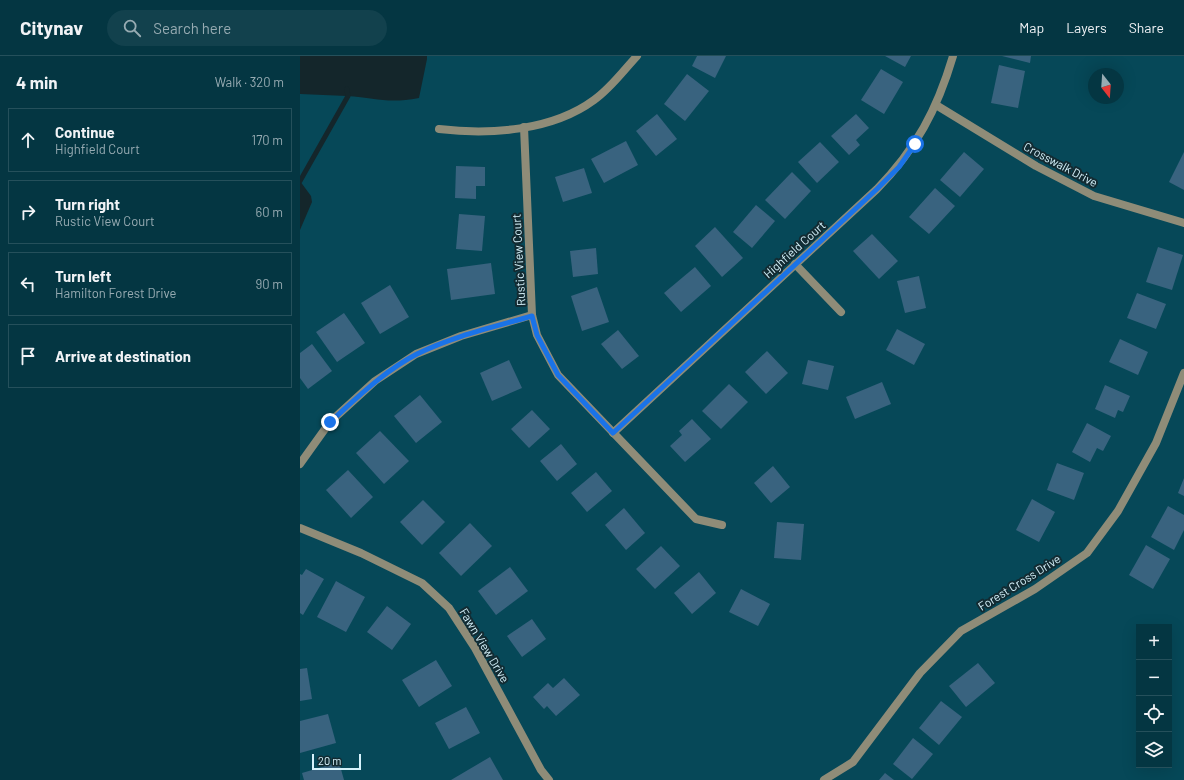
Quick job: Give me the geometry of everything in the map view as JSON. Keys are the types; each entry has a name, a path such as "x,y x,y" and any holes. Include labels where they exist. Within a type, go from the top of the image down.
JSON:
{"street":[{"path":"439,129 469,132 501,131 563,117 584,107 615,81 637,56"},
{"name":"Highfield Court","path":"613,433 899,167 915,144 936,105 944,88 953,56"},
{"name":"Crosswalk Drive","path":"936,105 1036,166 1094,196 1184,224"},
{"name":"Rustic View Court","path":"524,127 532,316 537,335 558,375 696,519 722,525"},
{"path":"795,264 841,312"},
{"path":"300,464 330,422 376,382 416,354 461,336 532,316"},
{"name":"Forest Cross Drive","path":"824,780 852,762 920,673 961,631 1035,589 1087,553 1118,511 1156,443 1184,373"},
{"name":"Fawn View Drive","path":"300,528 362,553 422,583 449,608 475,648 541,770 549,780"}],"water":[{"path":"300,56 427,56 427,59 419,98 390,101 347,96 300,94"},
{"path":"300,181 311,196 312,202 300,230"}],"building":[{"path":"697,56 726,56 715,78 692,66"},
{"path":"885,56 911,56 905,67"},
{"path":"1002,56 1031,56 1030,63"},
{"path":"999,65 1025,71 1018,108 991,103"},
{"path":"881,69 903,82 884,114 861,100"},
{"path":"687,74 709,91 685,121 664,104"},
{"path":"657,114 677,139 656,156 636,131"},
{"path":"856,114 869,128 856,140 860,145 849,155 831,136"},
{"path":"626,141 638,165 604,183 591,159"},
{"path":"820,142 839,162 817,183 798,162"},
{"path":"964,152 984,169 960,197 940,180"},
{"path":"1184,152 1184,190 1169,182"},
{"path":"456,166 485,167 485,186 476,186 476,199 455,198"},
{"path":"584,168 592,193 563,202 555,177"},
{"path":"792,172 811,191 785,219 765,200"},
{"path":"935,188 955,206 929,234 909,217"},
{"path":"756,205 775,221 752,248 733,232"},
{"path":"459,214 485,216 482,251 456,249"},
{"path":"715,227 743,258 722,277 695,246"},
{"path":"872,234 898,261 879,279 853,251"},
{"path":"1158,247 1183,255 1172,290 1146,282"},
{"path":"596,248 598,274 573,277 570,251"},
{"path":"491,263 495,294 451,300 447,269"},
{"path":"695,267 711,286 681,312 664,293"},
{"path":"919,276 926,308 905,313 897,281"},
{"path":"390,285 409,317 380,334 361,303"},
{"path":"597,287 609,322 582,331 571,296"},
{"path":"1137,293 1166,304 1156,329 1127,318"},
{"path":"344,313 365,343 337,362 316,332"},
{"path":"897,329 925,344 914,365 886,350"},
{"path":"618,330 639,356 622,369 601,344"},
{"path":"1120,339 1148,352 1138,375 1109,362"},
{"path":"312,344 332,371 308,389 300,378 300,353"},
{"path":"767,351 788,373 766,394 745,372"},
{"path":"509,360 522,388 492,401 480,373"},
{"path":"808,360 834,366 828,390 802,384"},
{"path":"882,382 891,404 855,419 846,397"},
{"path":"729,384 748,402 721,429 702,411"},
{"path":"1105,385 1130,396 1123,412 1118,410 1115,418 1095,409"},
{"path":"420,395 442,422 416,443 394,416"},
{"path":"532,410 550,429 529,448 511,429"},
{"path":"692,419 711,439 685,462 670,446 682,435 679,431"},
{"path":"1087,423 1111,436 1103,451 1097,448 1090,462 1072,452"},
{"path":"380,431 409,461 384,484 356,453"},
{"path":"561,444 577,464 557,481 540,461"},
{"path":"1057,463 1084,473 1074,500 1047,490"},
{"path":"773,466 790,487 771,503 754,483"},
{"path":"348,470 373,497 351,518 326,490"},
{"path":"596,472 612,491 587,512 571,493"},
{"path":"1184,478 1184,496 1178,493"},
{"path":"1032,499 1055,512 1039,542 1016,530"},
{"path":"423,500 445,522 422,545 400,522"},
{"path":"1168,506 1184,515 1184,530 1174,550 1151,537"},
{"path":"624,508 645,533 626,550 605,525"},
{"path":"777,522 804,524 801,560 774,558"},
{"path":"470,523 492,546 461,576 439,553"},
{"path":"1146,545 1170,559 1153,589 1129,575"},
{"path":"661,546 680,566 655,589 636,569"},
{"path":"510,567 528,591 496,615 478,591"},
{"path":"306,569 324,579 303,615 300,613 300,574 302,575"},
{"path":"699,572 716,593 692,614 674,593"},
{"path":"336,581 365,597 346,632 317,617"},
{"path":"741,589 770,604 758,626 729,612"},
{"path":"387,606 411,624 392,650 367,632"},
{"path":"532,619 546,639 522,657 507,636"},
{"path":"436,660 452,686 419,707 402,680"},
{"path":"978,663 995,683 966,707 949,686"},
{"path":"307,668 312,699 300,701 300,669"},
{"path":"564,678 580,695 556,716 547,706 544,709 533,697 548,683 553,688"},
{"path":"941,701 962,717 939,745 919,728"},
{"path":"466,707 480,733 449,749 435,723"},
{"path":"328,714 336,743 300,753 300,721"},
{"path":"913,738 933,754 912,779 893,764"},
{"path":"490,757 503,780 451,780"},
{"path":"339,762 344,780 304,780 302,773"},
{"path":"885,773 894,780 879,780"}],"waterway":[{"path":"300,181 348,96 347,89"}],"route":[{"path":"330,422 376,382 416,354 461,336 532,316 537,335 558,375 613,433 877,189 899,167 915,144"}]}
